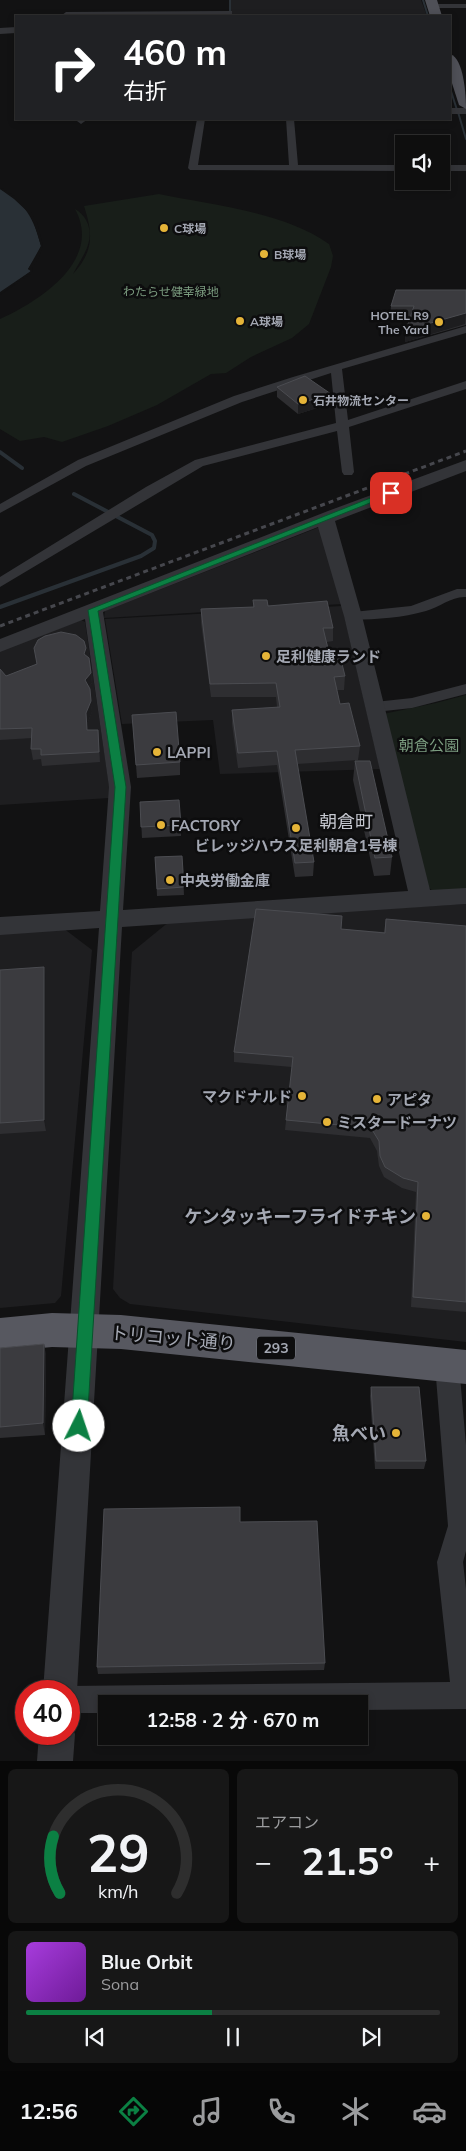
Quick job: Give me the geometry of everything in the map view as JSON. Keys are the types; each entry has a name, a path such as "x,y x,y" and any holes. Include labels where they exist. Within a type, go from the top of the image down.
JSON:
{"highway":[{"name":"トリコット通り","path":"0,1335 52,1330 131,1333 456,1366"}],"main road":[{"path":"451,61 466,105"}],"street":[{"path":"87,5 103,15"},
{"path":"433,7 466,6"},
{"path":"66,15 103,15 141,10 229,13"},
{"path":"0,31 15,30"},
{"path":"451,111 466,111"},
{"path":"201,120 193,168 395,168"},
{"path":"290,120 294,168"},
{"path":"450,168 466,168"},
{"path":"0,509 82,463 238,399 297,379 466,329"},
{"path":"336,369 348,472"},
{"path":"0,582 90,530 151,490 200,463 344,425 466,384"},
{"path":"0,646 466,465"},
{"path":"326,519 353,616 421,900"},
{"path":"353,616 413,610 458,592 466,594"},
{"path":"61,1680 86,1331 120,787 93,610"},
{"path":"375,708 412,703 466,689"},
{"path":"0,926 466,896"},
{"path":"80,1700 466,1696 450,1562 461,1526 456,1366"},
{"path":"55,1761 56,1745"}],"shaded area":[{"path":"231,0 421,0 427,15 231,15"},
{"path":"0,189 9,194 27,212 32,220 41,246 28,269 31,271 0,292"},
{"path":"320,528 342,604 104,618 105,611"},
{"path":"342,606 380,769 220,774 213,720 122,724 105,619"},
{"path":"81,620 85,622 109,785 109,798 0,805 0,651"},
{"path":"466,904 466,1342 130,1304 120,1298 113,1289 132,952 170,921"},
{"path":"63,928 92,950 61,1296 55,1303 0,1308 0,932"}],"green space":[{"name":"わたらせ健幸緑地","path":"159,194 247,211 291,224 329,244 333,256 331,267 309,324 292,338 251,357 226,373 211,374 157,405 108,426 62,442 44,437 20,441 0,429 0,319 33,301 49,290 63,276 74,261 81,245 81,228 75,209 86,220 90,235 89,225 84,206","holes":["90,235 85,258 73,274 84,255"]},
{"name":"朝倉公園","path":"466,695 466,890 433,891 427,886 383,714"}],"pier":[{"path":"0,187 16,197 31,212 37,222 43,245 39,258 32,268 33,272 0,295 31,271 28,269 41,246 29,213"}],"building":[{"path":"396,290 466,290 466,313 406,330 414,306 391,306"},
{"path":"305,376 331,394 298,404 277,387"},
{"path":"253,600 267,600 268,606 327,601 333,628 323,628 330,657 340,656 345,676 334,677 340,704 349,703 360,746 295,750 314,862 295,863 277,751 238,753 232,710 280,707 276,683 210,684 201,609 254,607"},
{"path":"61,632 76,635 84,641 86,648 84,654 89,658 91,673 85,680 90,689 91,701 86,713 87,730 98,730 99,752 41,755 41,749 31,749 32,728 0,729 0,669 6,676 37,664 34,648 38,640"},
{"name":"LAPPI","path":"176,712 180,762 136,765 132,715"},
{"path":"355,761 370,761 392,857 375,858"},
{"path":"179,800 181,825 141,827 140,802"},
{"name":"中央労働金庫","path":"182,856 184,887 157,889 155,857"},
{"name":"アピタ","path":"256,909 342,916 341,929 385,933 386,919 466,926 466,1302 413,1297 418,1182 403,1178 385,1167 380,1156 379,1141 371,1128 286,1120 293,1057 234,1052"},
{"path":"44,967 44,1120 0,1123 0,970"},
{"path":"44,1344 43,1423 0,1427 0,1348"},
{"name":"魚べい","path":"371,1387 419,1387 426,1461 376,1461"},
{"path":"240,1507 240,1522 317,1521 325,1663 97,1667 104,1509"}],"waterway":[{"path":"230,0 230,15"},
{"path":"423,0 428,15"},
{"path":"451,91 457,110"},
{"path":"458,112 466,139"},
{"path":"0,452 22,468"},
{"path":"0,607 141,556 154,548 155,541 152,535 74,494"}],"railway":[{"path":"0,626 466,451"}],"place":[{"name":"C球場","path":"164,228"},
{"name":"B球場","path":"264,254"},
{"name":"A球場","path":"240,321"},
{"name":"HOTEL R9 The Yard","path":"439,322"},
{"name":"石井物流センター","path":"303,400"},
{"name":"足利健康ランド","path":"266,656"},
{"name":"LAPPI","path":"157,752"},
{"name":"FACTORY","path":"161,825"},
{"name":"ビレッジハウス足利朝倉1号棟","path":"296,828"},
{"name":"中央労働金庫","path":"170,880"},
{"name":"マクドナルド","path":"302,1096"},
{"name":"アピタ","path":"377,1099"},
{"name":"ミスタードーナツ","path":"327,1122"},
{"name":"ケンタッキーフライドチキン","path":"426,1216"},
{"name":"魚べい","path":"396,1433"}],"district":[{"name":"朝倉町","path":"346,821"}],"route":[{"path":"79,1426 120,787 93,610 391,493"}]}
